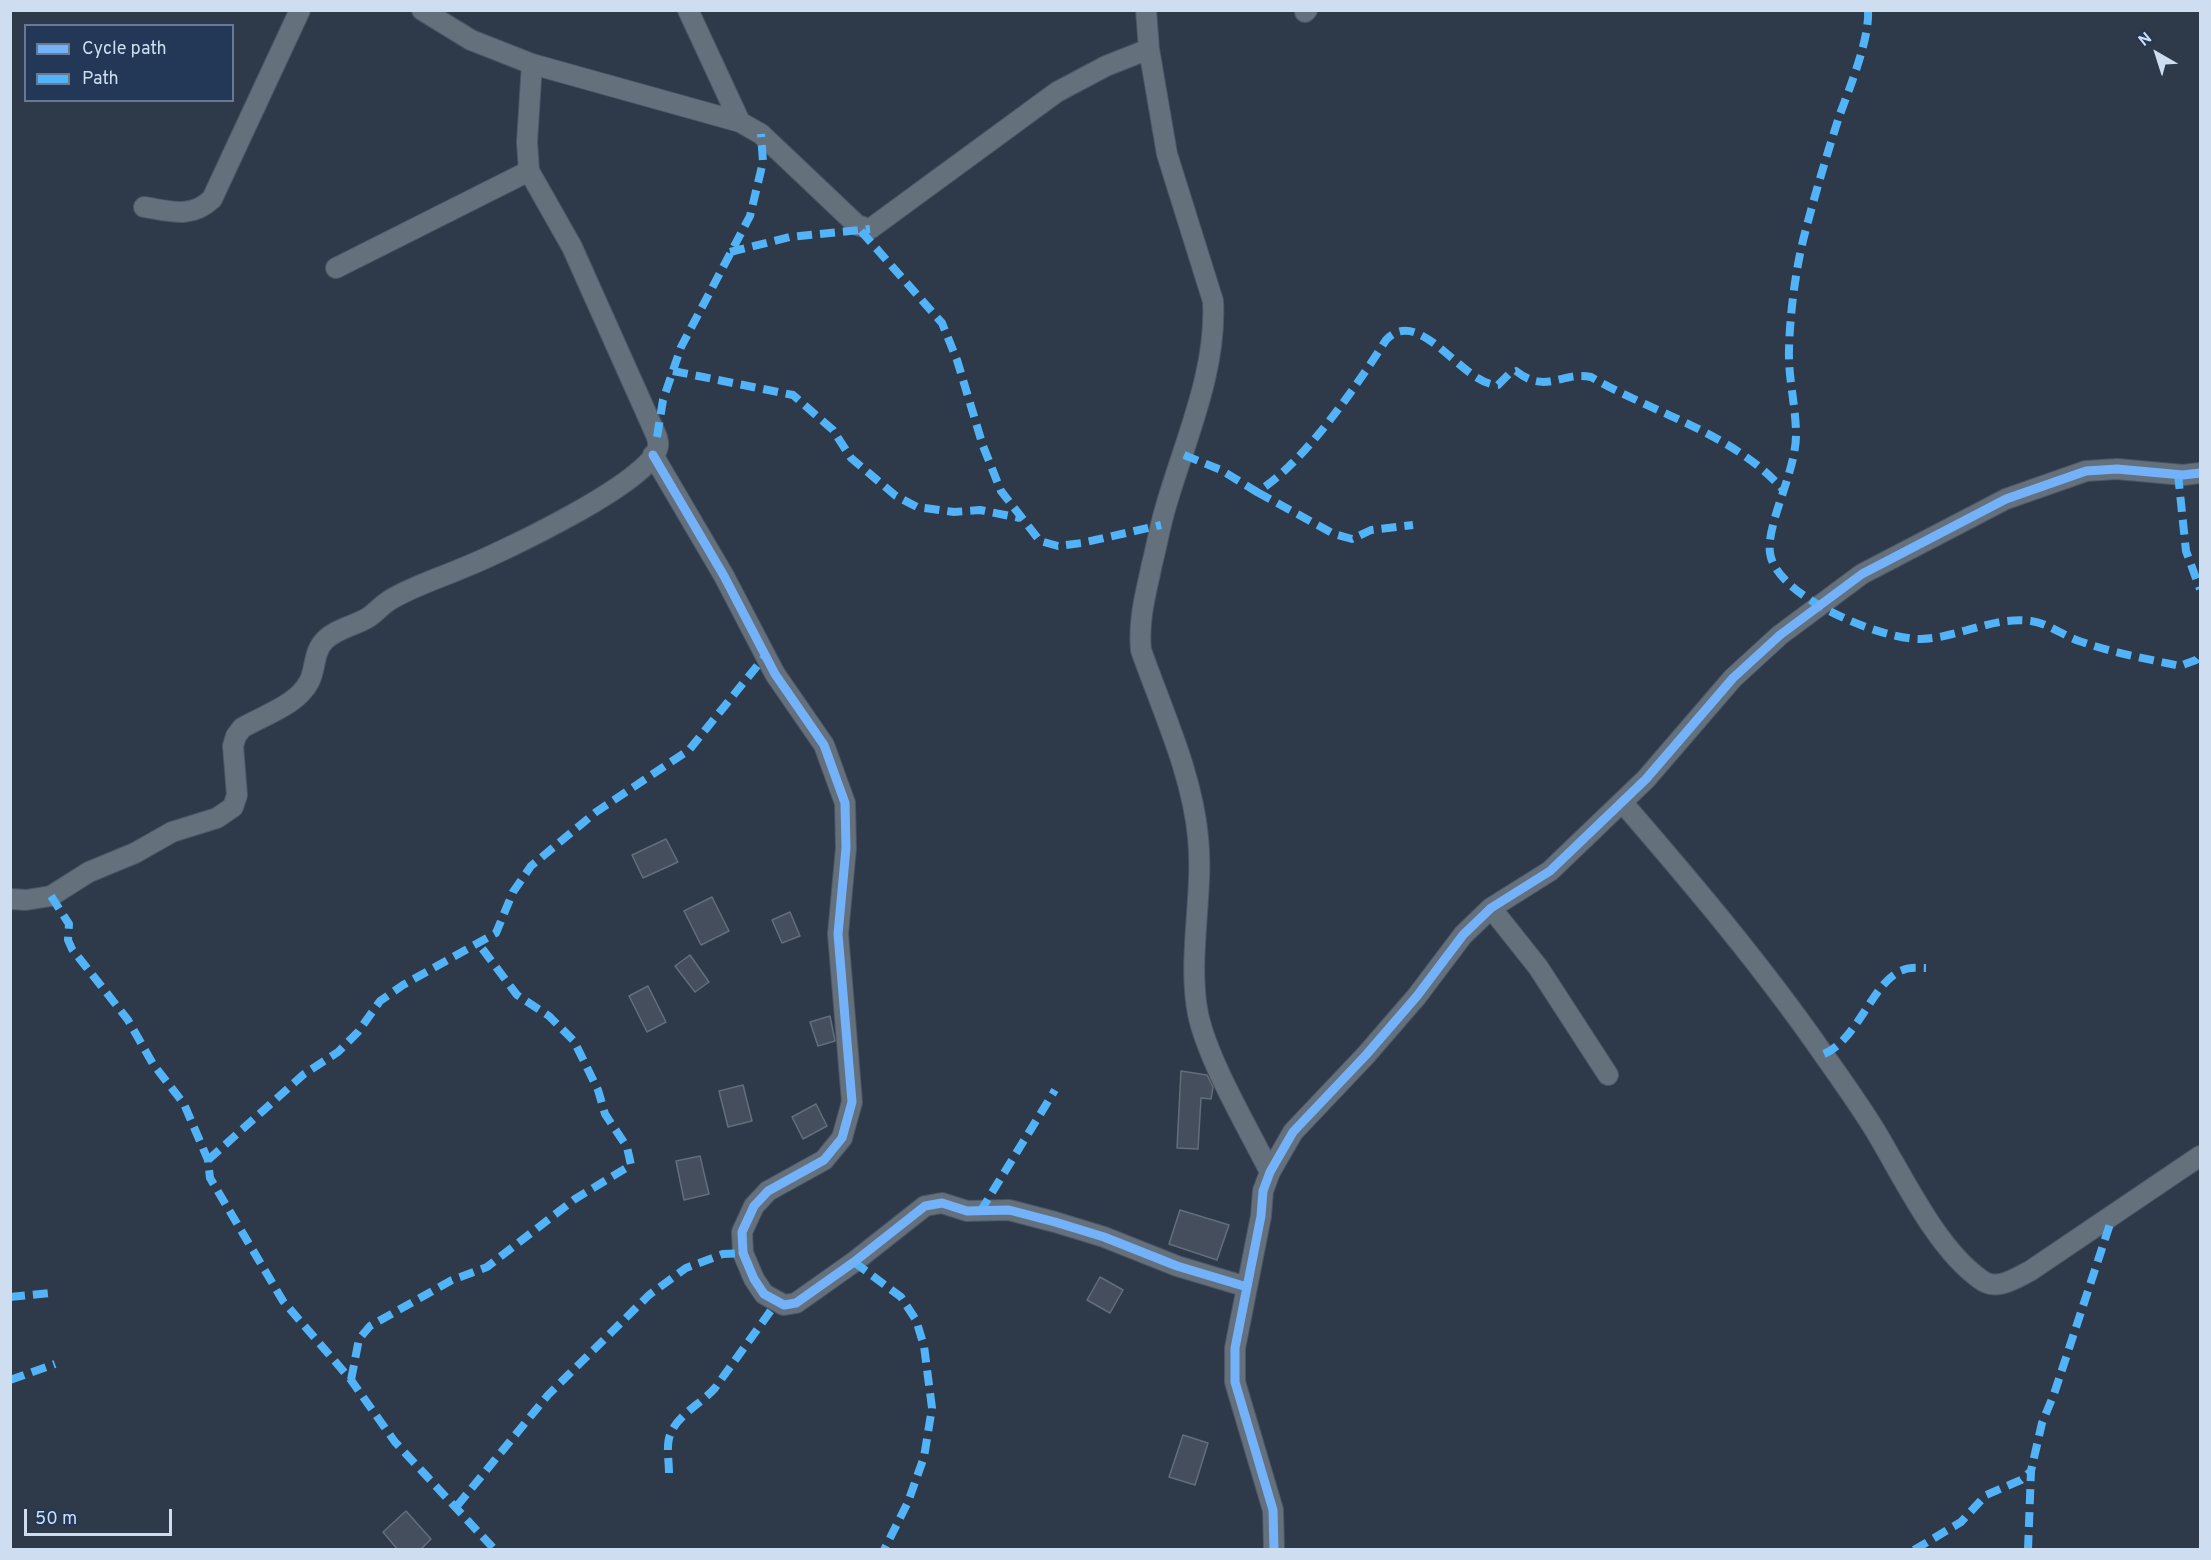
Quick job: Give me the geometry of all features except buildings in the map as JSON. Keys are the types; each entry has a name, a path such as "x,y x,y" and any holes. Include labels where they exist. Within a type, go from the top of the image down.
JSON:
{"street":[{"path":"144,207 176,212 196,211 212,199 300,10"},
{"path":"422,10 471,40 532,64 740,122 761,134 857,225 870,229 1057,92 1106,66 1149,49"},
{"path":"688,10 740,122"},
{"path":"1146,10 1149,49 1167,154 1213,301 1214,325 1196,410 1166,506 1143,606 1139,631 1141,650 1185,776 1198,838 1196,978 1198,1016 1217,1066 1270,1172"},
{"path":"10,899 26,900 51,896 88,872 135,854 172,832 226,812 233,807 237,795 233,746 236,736 243,728 302,693 310,681 318,650 324,641 367,618 388,601 530,539 613,489 643,467 653,455 658,446 657,437 572,247 530,171 527,142 532,64"},
{"path":"336,268 530,171"},
{"path":"653,455 724,576 775,674 824,745 845,803 846,848 837,934 852,1102 842,1138 824,1160 768,1191 754,1206 742,1232 743,1253 754,1279 764,1294 784,1305 796,1303 854,1262 925,1206 942,1203 967,1211 1009,1210 1055,1222 1104,1237 1178,1266 1247,1287"},
{"path":"1274,1550 1273,1510 1235,1382 1235,1348 1261,1216 1263,1191 1270,1172 1293,1132 1366,1055 1417,996 1463,935 1491,908 1550,871 1623,802 1733,678 1780,636 1862,573 2006,499 2086,471 2117,469 2183,475 2200,473"},
{"path":"1623,802 1690,881 1802,1024 1874,1128 1919,1204 1964,1265 1982,1281 2000,1286 2030,1271 2112,1218 2177,1170 2200,1156"},
{"path":"1491,908 1538,967 1608,1075"}],"marked path":[{"path":"1868,10 1866,35 1822,173 1796,273 1789,349 1796,435 1795,450 1770,541 1770,553 1777,569 1791,585 1810,600 1833,613 1858,624 1904,637 1935,638 1989,624 2017,620 2044,624 2094,646 2180,666 2196,660 2200,655"},
{"path":"657,437 663,400 681,347 750,216 763,162 761,134"},
{"path":"730,252 790,237 870,229"},
{"path":"861,231 942,323 957,360 983,446 1001,491 1040,541 1058,546 1082,543 1161,525"},
{"path":"1184,455 1221,470 1257,492 1292,463 1328,423 1386,340 1399,332 1413,332 1427,338 1484,382 1498,385 1510,373 1516,371 1527,378 1545,382 1571,377 1591,377 1719,440 1765,472 1785,492"},
{"path":"673,371 793,395 833,430 851,458 896,496 917,507 954,512 980,510 1020,518"},
{"path":"2178,474 2186,551 2200,589"},
{"path":"1257,492 1334,534 1352,539 1371,530 1413,525"},
{"path":"208,1160 304,1074 338,1052 358,1032 380,1001 403,985 496,933 513,892 531,866 596,812 689,750 766,655"},
{"path":"51,896 69,924 68,940 72,949 128,1020 153,1064 184,1104 208,1160 210,1178 283,1301 351,1380 395,1442 495,1550"},
{"path":"351,1380 359,1339 370,1326 452,1280 487,1267 575,1199 631,1165 627,1147 605,1114 598,1090 574,1041 549,1016 517,995 478,943"},
{"path":"1824,1054 1847,1036 1874,997 1892,976 1906,969 1926,968"},
{"path":"980,1212 1055,1090"},
{"path":"2028,1550 2031,1471 2042,1423 2054,1394 2112,1218"},
{"path":"457,1506 548,1395 649,1295 686,1268 723,1254 743,1253"},
{"path":"854,1262 901,1297 916,1320 924,1346 932,1408 924,1457 908,1502 884,1550"},
{"path":"10,1297 50,1293"},
{"path":"669,1473 668,1444 673,1428 715,1388 777,1302"},
{"path":"10,1380 55,1364"},
{"path":"1914,1550 1961,1522 1986,1495 2021,1480 2031,1471"}],"cycle path":[{"path":"653,455 724,576 775,674 824,745 845,803 846,848 838,934 852,1102 842,1138 824,1160 768,1191 754,1206 742,1232 743,1253 754,1279 764,1294 784,1305 796,1303 854,1262 925,1206 942,1203 967,1211 1009,1210 1055,1222 1104,1237 1177,1266 1247,1287"},
{"path":"1274,1550 1273,1510 1235,1382 1235,1348 1261,1216 1263,1191 1270,1172 1293,1132 1366,1055 1417,996 1463,935 1491,908 1550,871 1646,779 1733,678 1780,635 1862,574 2006,499 2086,471 2117,469 2183,475 2200,473"}]}
